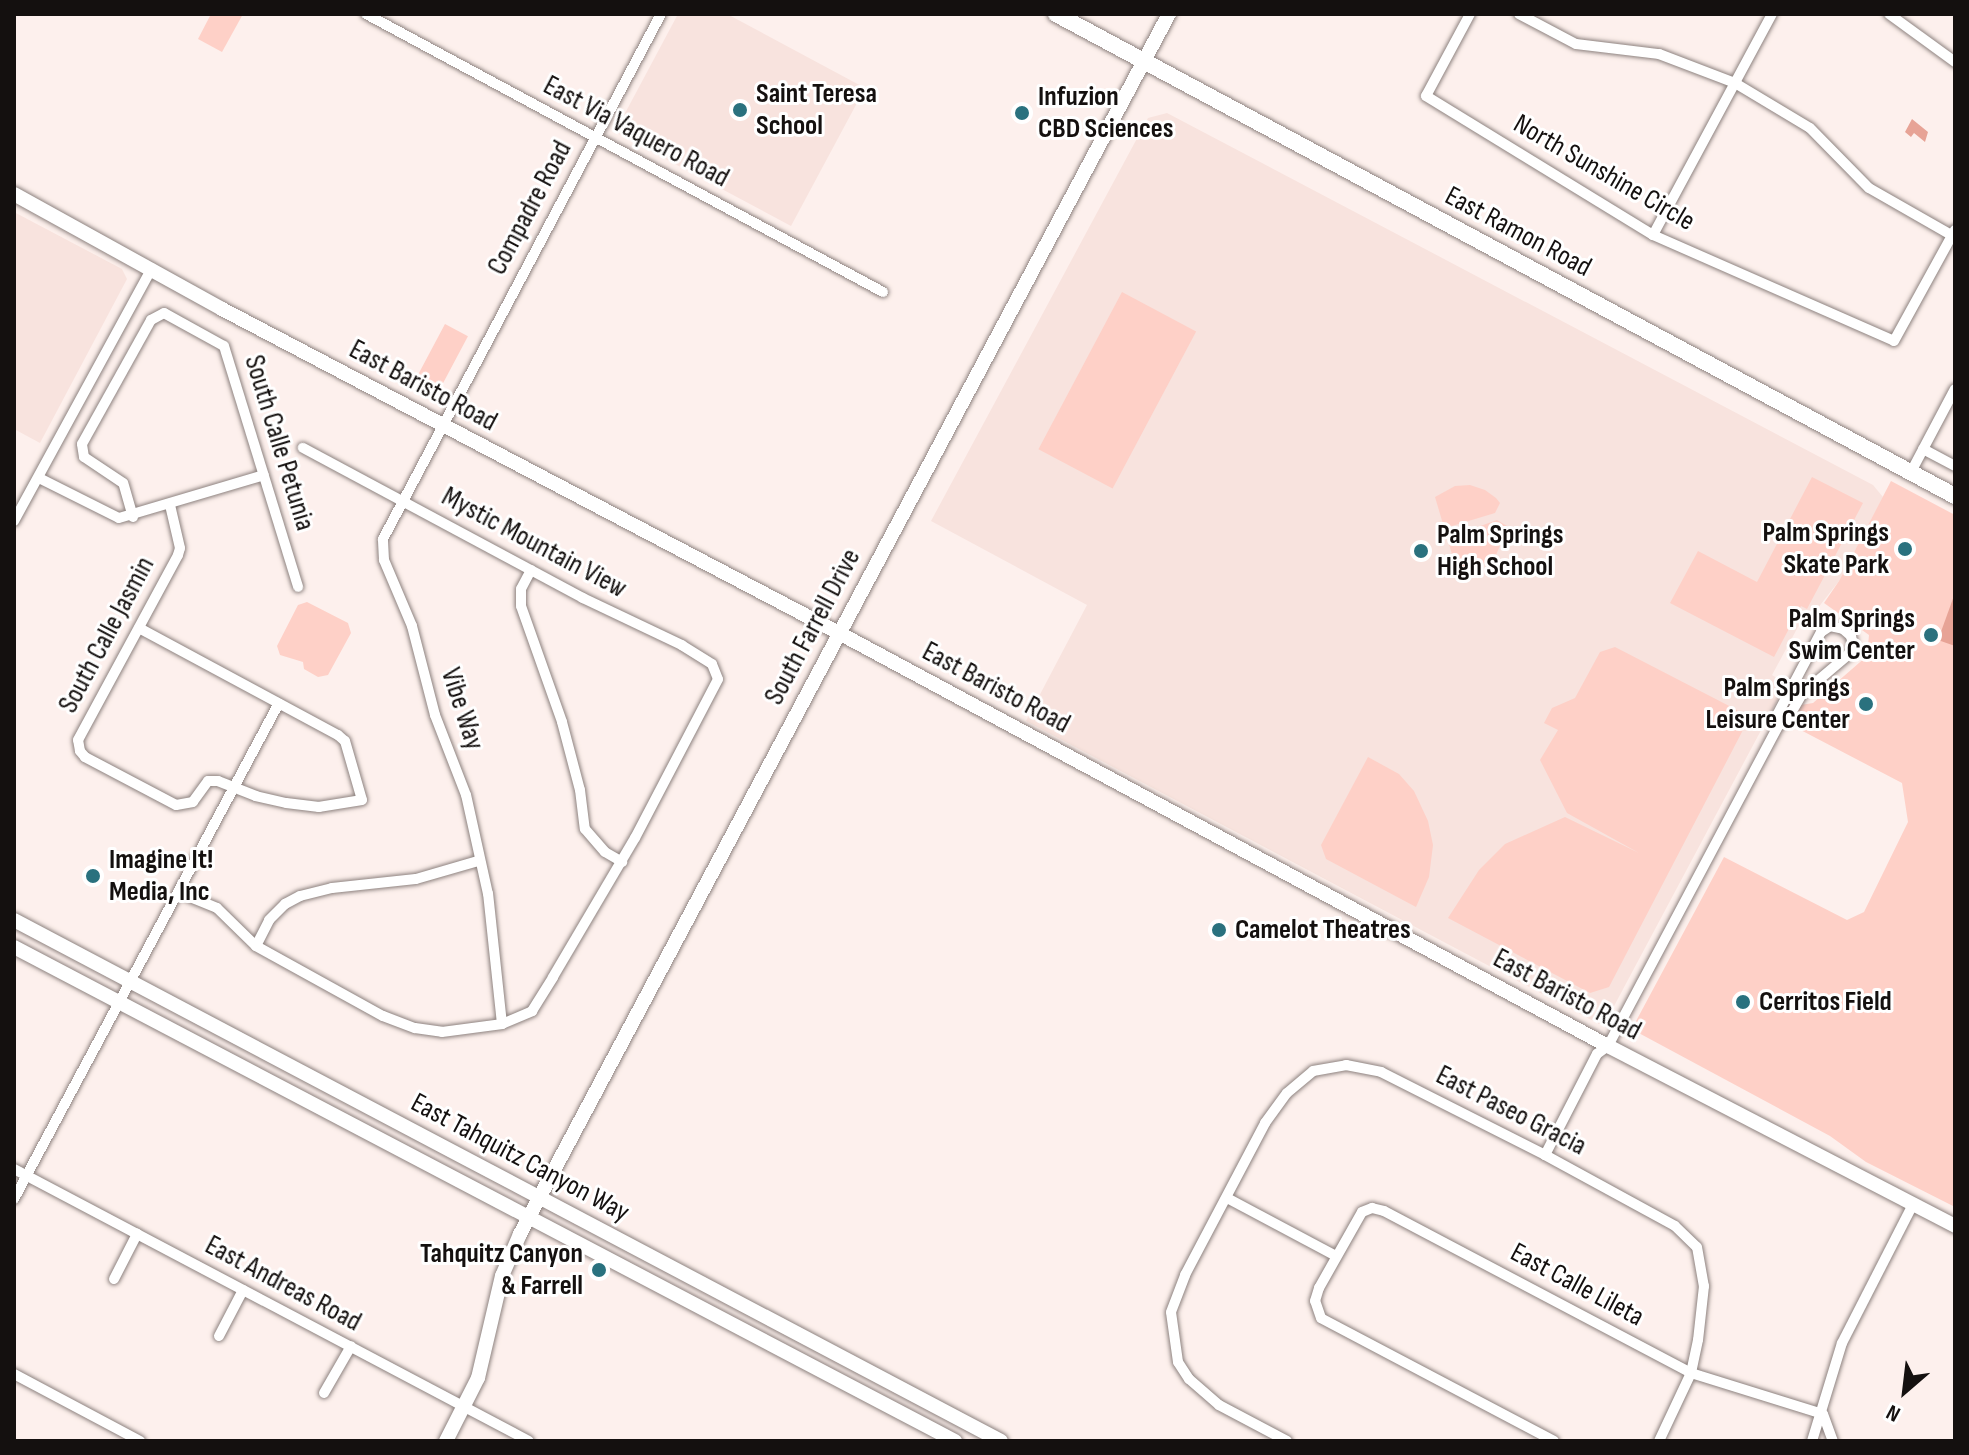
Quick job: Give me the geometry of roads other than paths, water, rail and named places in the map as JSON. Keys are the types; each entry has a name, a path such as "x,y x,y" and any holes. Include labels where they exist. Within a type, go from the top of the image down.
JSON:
{"main road":[{"name":"East Ramon Road","path":"1056,14 1955,496"}],"street":[{"name":"East Via Vaquero Road","path":"366,14 883,292"},
{"name":"Compadre Road","path":"442,426 661,14"},
{"name":"South Farrell Drive","path":"446,1441 484,1359 502,1276 529,1217 1169,14"},
{"name":"North Sunshine Circle","path":"1470,14 1426,96 1653,235 1894,341 1954,234"},
{"path":"1519,14 1576,44 1659,54 1735,83 1810,128 1869,188 1954,234"},
{"path":"1653,235 1772,14"},
{"path":"1889,14 1955,62"},
{"name":"East Baristo Road","path":"14,194 442,426 839,633 1608,1046 1955,1226"},
{"path":"14,521 152,268"},
{"name":"South Calle Petunia","path":"133,517 123,483 84,457 82,444 158,314 164,313 224,346 298,587"},
{"path":"1911,472 1955,389"},
{"name":"Vibe Way","path":"442,426 383,539 384,560 412,626 435,715 466,795 478,861 488,894 502,1024"},
{"name":"Mystic Mountain View","path":"303,448 712,664 718,679 622,862"},
{"path":"1923,449 1955,466"},
{"path":"39,478 110,516 133,517 264,475"},
{"name":"South Calle Jasmin","path":"170,505 180,548 78,740 80,751 176,805 193,802 208,781 234,787"},
{"path":"178,892 217,908 256,946 344,998 415,1028 442,1032 502,1024 532,1011 622,862 605,852 585,829 580,790 562,722 521,606 521,589 531,570"},
{"path":"1545,1155 1597,1054 1608,1046 1779,725 1787,720 1802,694 1848,655 1853,646 1851,636 1843,629 1830,626 1821,632 1777,715 1779,725"},
{"path":"139,628 345,741 362,800 319,807 286,803 234,787"},
{"path":"14,1199 279,703"},
{"path":"256,946 269,920 285,904 300,896 332,888 416,879 478,861"},
{"name":"East Tahquitz Canyon Way","path":"14,920 1001,1441"},
{"name":"East Tahquitz Canyon Way","path":"14,947 955,1441"},
{"name":"East Paseo Gracia","path":"1287,1441 1203,1394 1189,1379 1176,1353 1171,1312 1177,1291 1265,1123 1287,1093 1313,1071 1363,1066 1381,1072 1545,1155 1675,1226 1697,1247 1704,1286 1691,1373 1659,1441"},
{"name":"East Andreas Road","path":"14,1169 529,1441"},
{"path":"1227,1198 1336,1256 1315,1301 1321,1318 1554,1441"},
{"path":"1812,1441 1823,1414 1842,1343 1913,1204"},
{"name":"East Calle Lileta","path":"1336,1256 1362,1212 1372,1208 1384,1211 1691,1373 1823,1414"},
{"path":"114,1279 137,1234"},
{"path":"219,1336 243,1290"},
{"path":"324,1393 351,1346"},
{"path":"14,1375 140,1441"},
{"path":"1823,1414 1833,1441"}],"place":[{"name":"Saint Teresa School","path":"740,110"},
{"name":"Infuzion CBD Sciences","path":"1022,113"},
{"name":"Palm Springs Skate Park","path":"1905,549"},
{"name":"Palm Springs High School","path":"1421,551"},
{"name":"Palm Springs Swim Center","path":"1931,635"},
{"name":"Palm Springs Leisure Center","path":"1866,704"},
{"name":"Imagine It! Media, Inc","path":"93,876"},
{"name":"Camelot Theatres","path":"1219,930"},
{"name":"Cerritos Field","path":"1743,1002"},
{"name":"Tahquitz Canyon & Farrell","path":"599,1270"}]}
